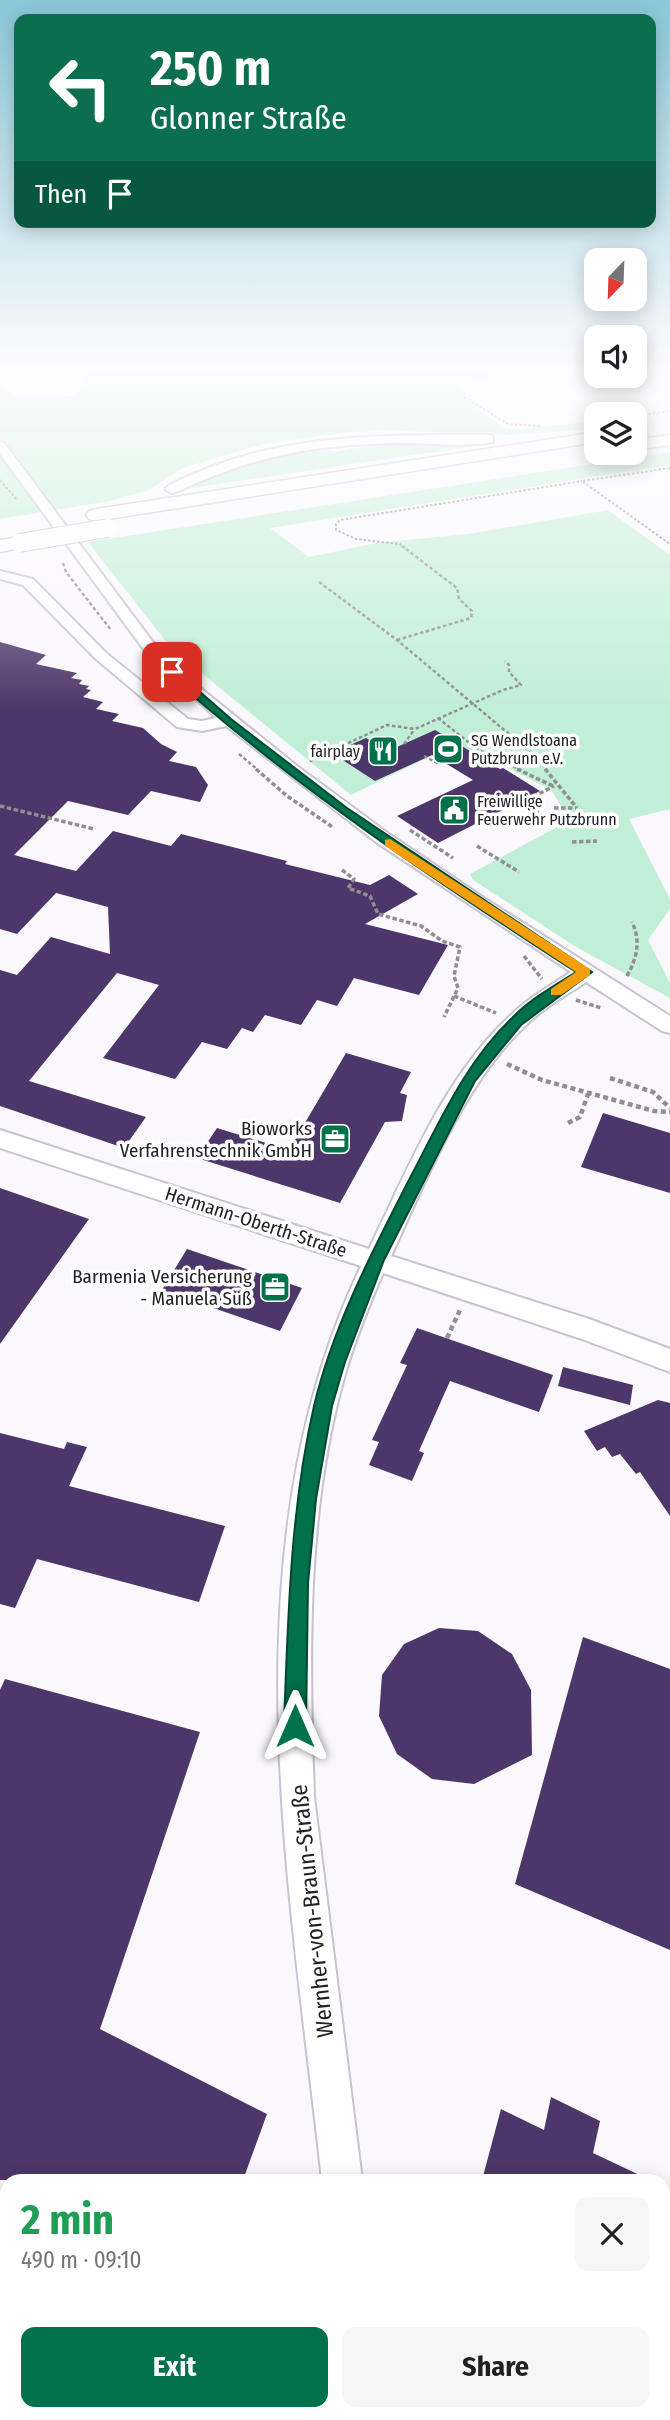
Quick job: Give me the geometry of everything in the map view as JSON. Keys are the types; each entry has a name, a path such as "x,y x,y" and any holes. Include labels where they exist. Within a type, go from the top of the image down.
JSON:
{"highway":[{"path":"7,537 330,483"},
{"path":"102,522 374,483"},
{"path":"102,522 171,489"}],"street":[{"path":"29,483 125,616 172,672 228,721 343,811 429,871 670,1026"},
{"path":"171,489 186,483"},
{"path":"0,575 28,582 102,656 183,723 202,726 228,721"},
{"name":"Wernher-von-Braun-Straße","path":"341,2174 297,1797 296,1658 299,1583 307,1499 323,1406 336,1362 376,1260 452,1107 488,1054 516,1022 586,972"},
{"name":"Hermann-Oberth-Straße","path":"0,1139 589,1330 653,1352 670,1361"}],"path":[{"path":"397,640 471,618 472,611 459,599 457,588 400,544 347,537 336,530 336,524 347,517 569,483"},
{"path":"585,483 670,544"},
{"path":"319,582 397,640 534,755 562,786 577,808 554,808"},
{"path":"404,744 415,729 471,703 521,685 509,672 509,665 505,661"},
{"path":"438,718 477,750 553,786"},
{"path":"308,762 387,725 415,729"},
{"path":"424,756 439,764"},
{"path":"541,814 521,803 553,786 562,786"},
{"path":"0,806 93,829"},
{"path":"572,842 597,841"},
{"path":"477,846 519,872"},
{"path":"342,870 354,879 348,888 370,896 378,914 421,926 442,941 460,947 454,976 458,988 444,1017"},
{"path":"624,979 634,964 639,935 632,922"},
{"path":"454,996 492,1012"},
{"path":"488,1054 542,1080 654,1111 670,1110"},
{"path":"610,1078 653,1093 670,1110"},
{"path":"568,1124 580,1117 588,1094"},
{"path":"447,1338 456,1319"}],"green space":[{"path":"0,483 160,483 149,490 110,501 0,519"},
{"path":"194,483 225,483 191,488 189,485"},
{"path":"470,483 556,483 270,528 309,557 376,543 468,534 608,510 670,555 670,809 629,819 670,899 670,909 648,940 670,983 670,998 576,947 473,880 470,874 570,820 551,790 496,762 467,776 433,755 351,795 171,648 88,542"}],"building":[{"path":"0,642 46,655 36,664 77,673 71,678 82,680 79,684 89,686 86,689 91,690 83,697 103,702 96,709 119,714 112,721 143,728 161,744 177,752 169,761 196,767 208,785 200,802 151,791 128,815 68,801 14,855 76,871 113,831 171,846 181,834 370,885 389,875 418,894 365,924 448,945 419,995 354,978 337,1006 317,1000 301,1025 265,1015 253,1032 242,1028 227,1049 202,1042 175,1079 103,1058 159,985 117,973 29,1081 146,1117 124,1148 0,1106 0,970 17,975 51,937 110,954 108,907 56,893 17,934 0,929"},
{"path":"435,730 540,791 438,843 397,816 473,780 432,755 375,781 332,753 366,738 388,751"},
{"name":"Bioworks Verfahrenstechnik GmbH","path":"346,1053 411,1072 400,1093 407,1095 402,1121 385,1122 340,1203 197,1158 217,1128 289,1150"},
{"path":"603,1113 670,1133 670,1193 581,1167"},
{"path":"0,1188 89,1219 0,1344"},
{"path":"187,1249 302,1288 280,1331 162,1290"},
{"path":"417,1328 553,1375 539,1412 450,1381 419,1451 424,1453 412,1481 369,1465 379,1442 372,1440 407,1365 400,1363"},
{"path":"563,1367 633,1385 630,1405 558,1386"},
{"path":"658,1400 670,1403 670,1516 640,1472 636,1474 620,1454 612,1457 605,1447 597,1451 584,1431"},
{"path":"0,1433 64,1449 67,1442 87,1447 69,1486 225,1526 199,1602 37,1559 15,1608 0,1604"},
{"path":"439,1628 478,1631 512,1654 531,1690 532,1755 474,1784 432,1779 397,1754 379,1716 382,1675 404,1644"},
{"path":"583,1637 670,1669 670,1950 515,1884"},
{"path":"5,1679 200,1732 100,2029 267,2114 245,2174 0,2174 0,1690"},
{"path":"551,2097 600,2121 593,2153 637,2174 484,2174 501,2109 544,2130"}],"slow traffic":[{"path":"390,843 459,891 586,972 556,992"}],"place":[{"name":"SG Wendlstoana Putzbrunn e.V.","path":"448,749"},
{"name":"fairplay","path":"383,751"},
{"name":"Freiwillige Feuerwehr Putzbrunn","path":"454,810"},
{"name":"Bioworks Verfahrenstechnik GmbH","path":"335,1139"},
{"name":"Barmenia Versicherung - Manuela Süß","path":"275,1287"}],"route":[{"path":"172,672 228,721 343,811 429,871 586,972 516,1022 469,1078 376,1260 336,1362 323,1406 307,1499 299,1583 295,1726"}]}
